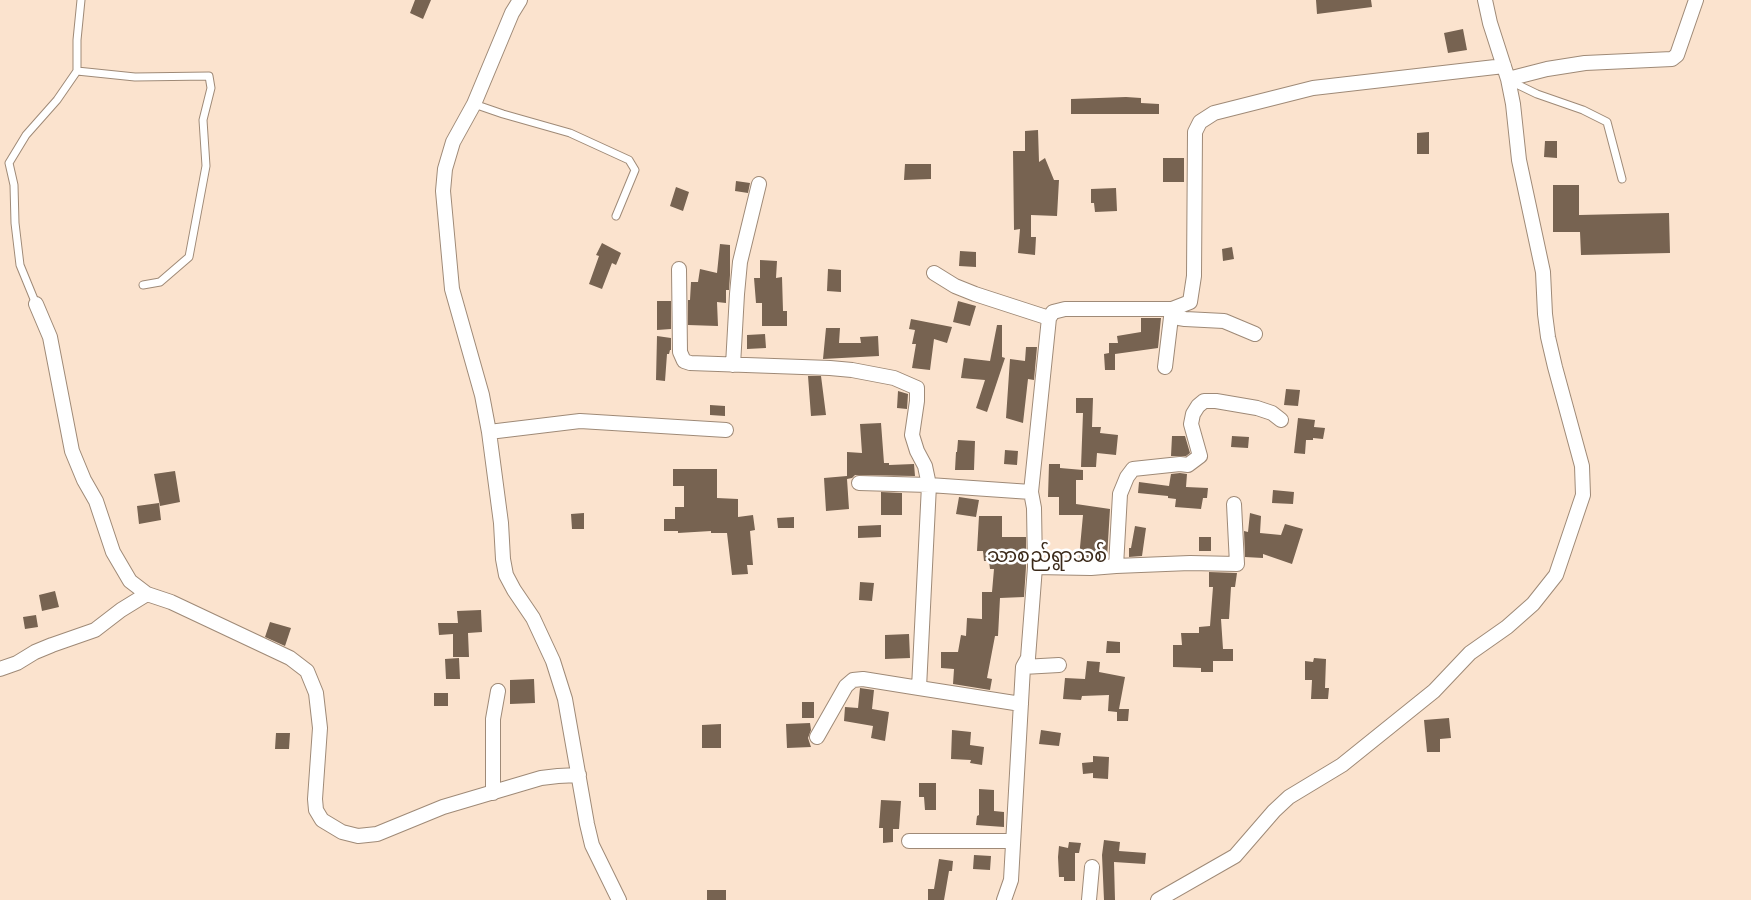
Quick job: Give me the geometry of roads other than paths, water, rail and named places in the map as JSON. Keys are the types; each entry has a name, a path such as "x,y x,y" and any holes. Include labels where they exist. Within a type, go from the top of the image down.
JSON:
{"street":[{"path":"520,0 512,13 474,104 453,142 445,169 444,191 452,289 482,395 489,432 506,575 533,618 553,661 565,699 592,845 619,900"},
{"path":"1158,900 1235,856 1289,797 1342,765 1434,691 1470,653 1507,627 1534,604 1556,575 1583,495 1582,466 1548,337 1543,272 1519,160 1508,79 1490,23 1485,0"},
{"path":"1508,79 1585,63 1672,60 1677,55 1696,0"},
{"path":"1004,900 1011,880 1023,667 1028,658 1035,567 1034,508 1031,492 1049,318 1053,312 1064,309 1171,311 1190,302 1194,276 1195,132 1200,122 1214,113 1314,88 1504,66"},
{"path":"733,365 740,262 759,184"},
{"path":"680,269 680,352 684,360 690,363 852,370 894,378 917,388 918,401 912,435 917,452 925,466 929,485 919,688"},
{"path":"934,273 955,286 975,294 1049,318"},
{"path":"36,304 50,338 65,420 75,459 96,501 113,552 130,581 147,594 170,602 282,654 307,671 316,693 320,728 315,799 316,810 322,820 342,832 358,836 376,834 444,807 541,778 579,775"},
{"path":"1171,311 1179,318 1224,321 1255,334"},
{"path":"1165,367 1171,311"},
{"path":"1116,566 1120,494 1127,477 1134,469 1180,464 1188,465 1200,456 1191,424 1193,414 1198,406 1204,401 1216,401 1257,408 1281,420"},
{"path":"489,432 580,421 726,430"},
{"path":"859,484 929,485 1031,492"},
{"path":"1035,567 1091,568 1190,563 1237,564 1234,504"},
{"path":"0,669 18,663 35,652 52,645 95,630 121,610 147,594"},
{"path":"1023,667 1059,665"},
{"path":"816,736 846,686 853,680 862,679 1021,704"},
{"path":"493,793 493,720 498,691"},
{"path":"909,841 1013,841"},
{"path":"1089,900 1092,867"}],"lane":[{"path":"36,304 20,265 15,223 14,185 9,163 26,135 57,100 77,70 77,40 82,0"},
{"path":"77,70 135,77 208,76 212,88 203,120 206,166 189,257 160,282 143,284"},
{"path":"1508,79 1537,94 1583,110 1607,122 1622,179"},
{"path":"474,104 570,133 629,160 635,170 616,216"}],"district":[{"name":"သာစည်ရွာသစ်","path":"1047,557"}]}
